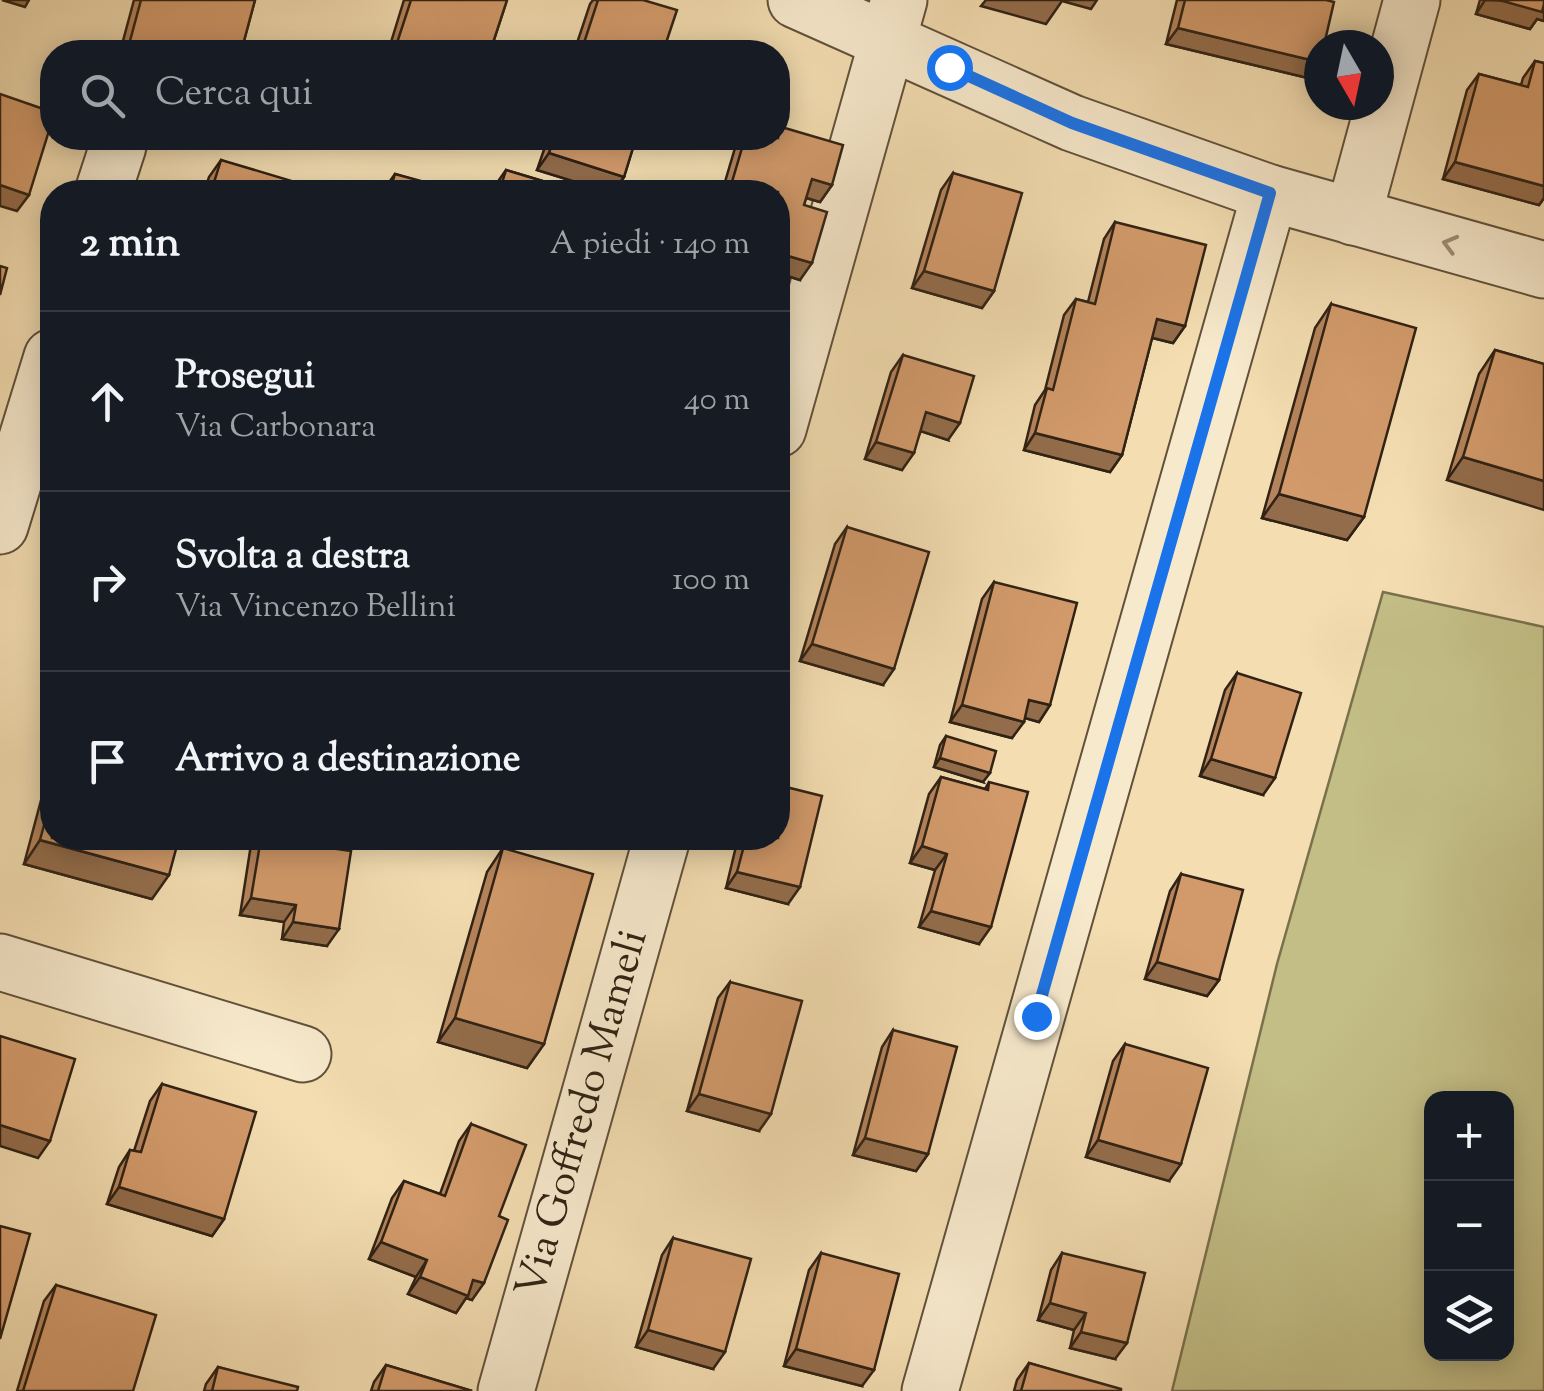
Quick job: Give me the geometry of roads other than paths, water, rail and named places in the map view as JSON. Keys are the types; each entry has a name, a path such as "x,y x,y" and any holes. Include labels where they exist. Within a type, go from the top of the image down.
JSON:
{"street":[{"path":"796,0 894,20 1072,123 1270,193 1544,270"},
{"path":"1352,217 1412,0"},
{"path":"790,388 894,20"},
{"path":"930,1391 1270,193"},
{"path":"0,526 40,396"},
{"name":"Via Goffredo Mameli","path":"506,1391 659,850"},
{"path":"0,962 303,1054"}]}
